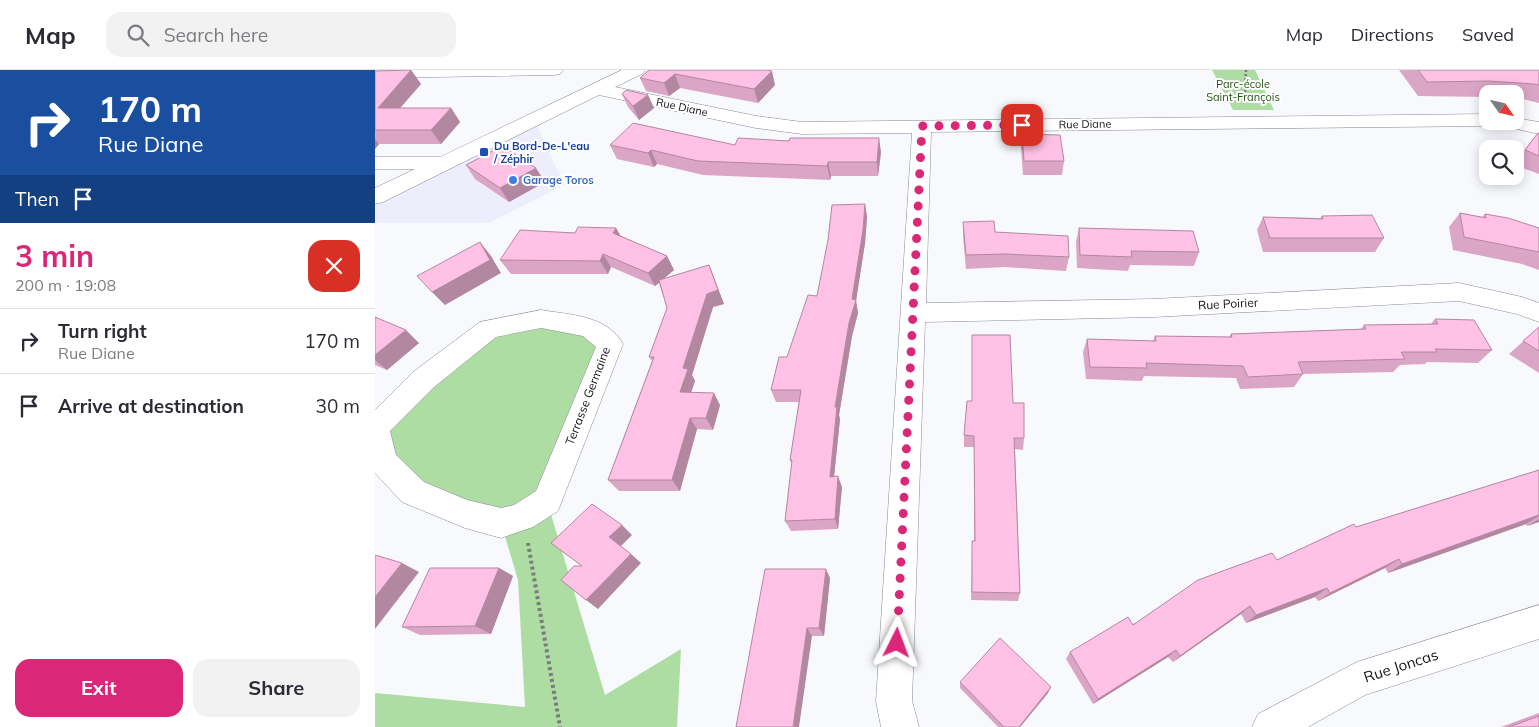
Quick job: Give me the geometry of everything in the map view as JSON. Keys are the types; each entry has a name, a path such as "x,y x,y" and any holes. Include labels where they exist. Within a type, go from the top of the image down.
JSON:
{"street":[{"path":"375,73 554,70"},
{"path":"375,197 598,79 635,70"},
{"name":"Rue Diane","path":"598,79 755,122 802,128 1479,120"},
{"path":"1524,125 1539,128"},
{"path":"900,727 894,701 922,126"},
{"path":"375,164 443,162"},
{"name":"Rue Poirier","path":"913,313 1154,308 1459,292 1522,306 1539,313"},
{"name":"Terrasse Germaine","path":"541,319 590,328 610,344 547,501 522,517 501,523 465,514 413,492 383,460 375,428 423,380 489,329 541,319"},
{"name":"Rue Joncas","path":"1271,727 1357,680 1539,622"}],"path":[{"path":"1246,70 1245,92 1261,123"},
{"path":"527,537 560,727"}],"shaded area":[{"path":"534,119 564,185 488,223 375,223 375,197"}],"green space":[{"name":"Parc-école Saint-François","path":"1212,70 1255,70 1274,110 1233,110"},
{"path":"541,319 610,344 547,501 605,695 681,649 677,727 375,727 375,693 525,707 518,580 501,523 413,492 375,428 489,329"}],"building":[{"path":"411,70 378,108 451,108 431,130 375,130 375,71"},
{"path":"649,70 772,71 754,89 675,74 664,83 640,78"},
{"path":"1418,70 1539,70 1539,85 1488,81 1427,82"},
{"path":"626,90 648,95 633,106 622,94"},
{"path":"633,123 735,145 738,138 789,141 790,138 879,138 877,162 828,162 827,166 698,161 651,150 648,153 610,145"},
{"path":"1539,133 1539,156 1525,150"},
{"path":"1022,134 1060,135 1064,161 1024,161"},
{"path":"502,146 536,168 500,188 466,165"},
{"path":"865,204 863,230 852,299 856,300 849,323 835,407 837,407 830,477 838,476 835,519 785,521 792,460 790,460 801,390 771,390 779,357 787,357 808,295 817,296 828,240 832,205"},
{"path":"1460,213 1486,218 1485,214 1508,218 1539,228 1539,252 1464,237"},
{"path":"1372,215 1384,238 1270,238 1263,217 1323,219 1322,216"},
{"path":"994,221 995,232 1068,236 1069,257 1005,254 966,255 963,222"},
{"path":"578,227 616,228 613,233 667,256 648,273 603,254 600,261 500,260 520,230 575,233"},
{"path":"1079,228 1193,231 1199,252 1131,251 1132,257 1080,255"},
{"path":"480,242 490,260 432,292 417,276"},
{"path":"709,265 718,290 707,294 683,368 688,369 680,392 714,393 706,418 690,418 672,480 608,480 654,357 649,357 667,308 659,280"},
{"path":"375,317 406,330 375,355"},
{"path":"1435,319 1474,320 1492,350 1435,349 1437,352 1401,352 1405,359 1298,362 1303,374 1248,377 1243,366 1146,363 1147,368 1090,367 1087,339 1156,341 1155,336 1232,337 1231,334 1366,329 1364,325 1438,324"},
{"path":"1539,327 1539,351 1523,341"},
{"path":"972,335 1010,335 1013,403 1024,403 1024,438 1014,438 1020,593 972,592 972,541 975,541 974,436 964,435 967,401 972,401"},
{"path":"1539,470 1539,515 1402,564 1399,559 1330,593 1327,588 1256,615 1250,606 1180,656 1176,650 1098,699 1070,652 1128,617 1133,625 1198,580 1272,553 1277,560 1354,524 1356,527"},
{"path":"592,504 622,525 609,537 631,554 586,600 561,580 574,566 582,566 551,543"},
{"path":"375,555 402,563 375,597"},
{"path":"430,568 499,568 475,626 402,627"},
{"path":"765,569 826,569 819,628 807,628 793,727 736,727"},
{"path":"1000,638 1051,687 1019,727 1004,727 960,682"},
{"path":"1539,716 1539,727 1509,727"}],"place":[{"name":"Du Bord-De-L'eau / Zéphir","path":"484,152"},
{"name":"Garage Toros","path":"513,180"}],"route":[{"path":"897,643 922,126 1022,125"}]}
